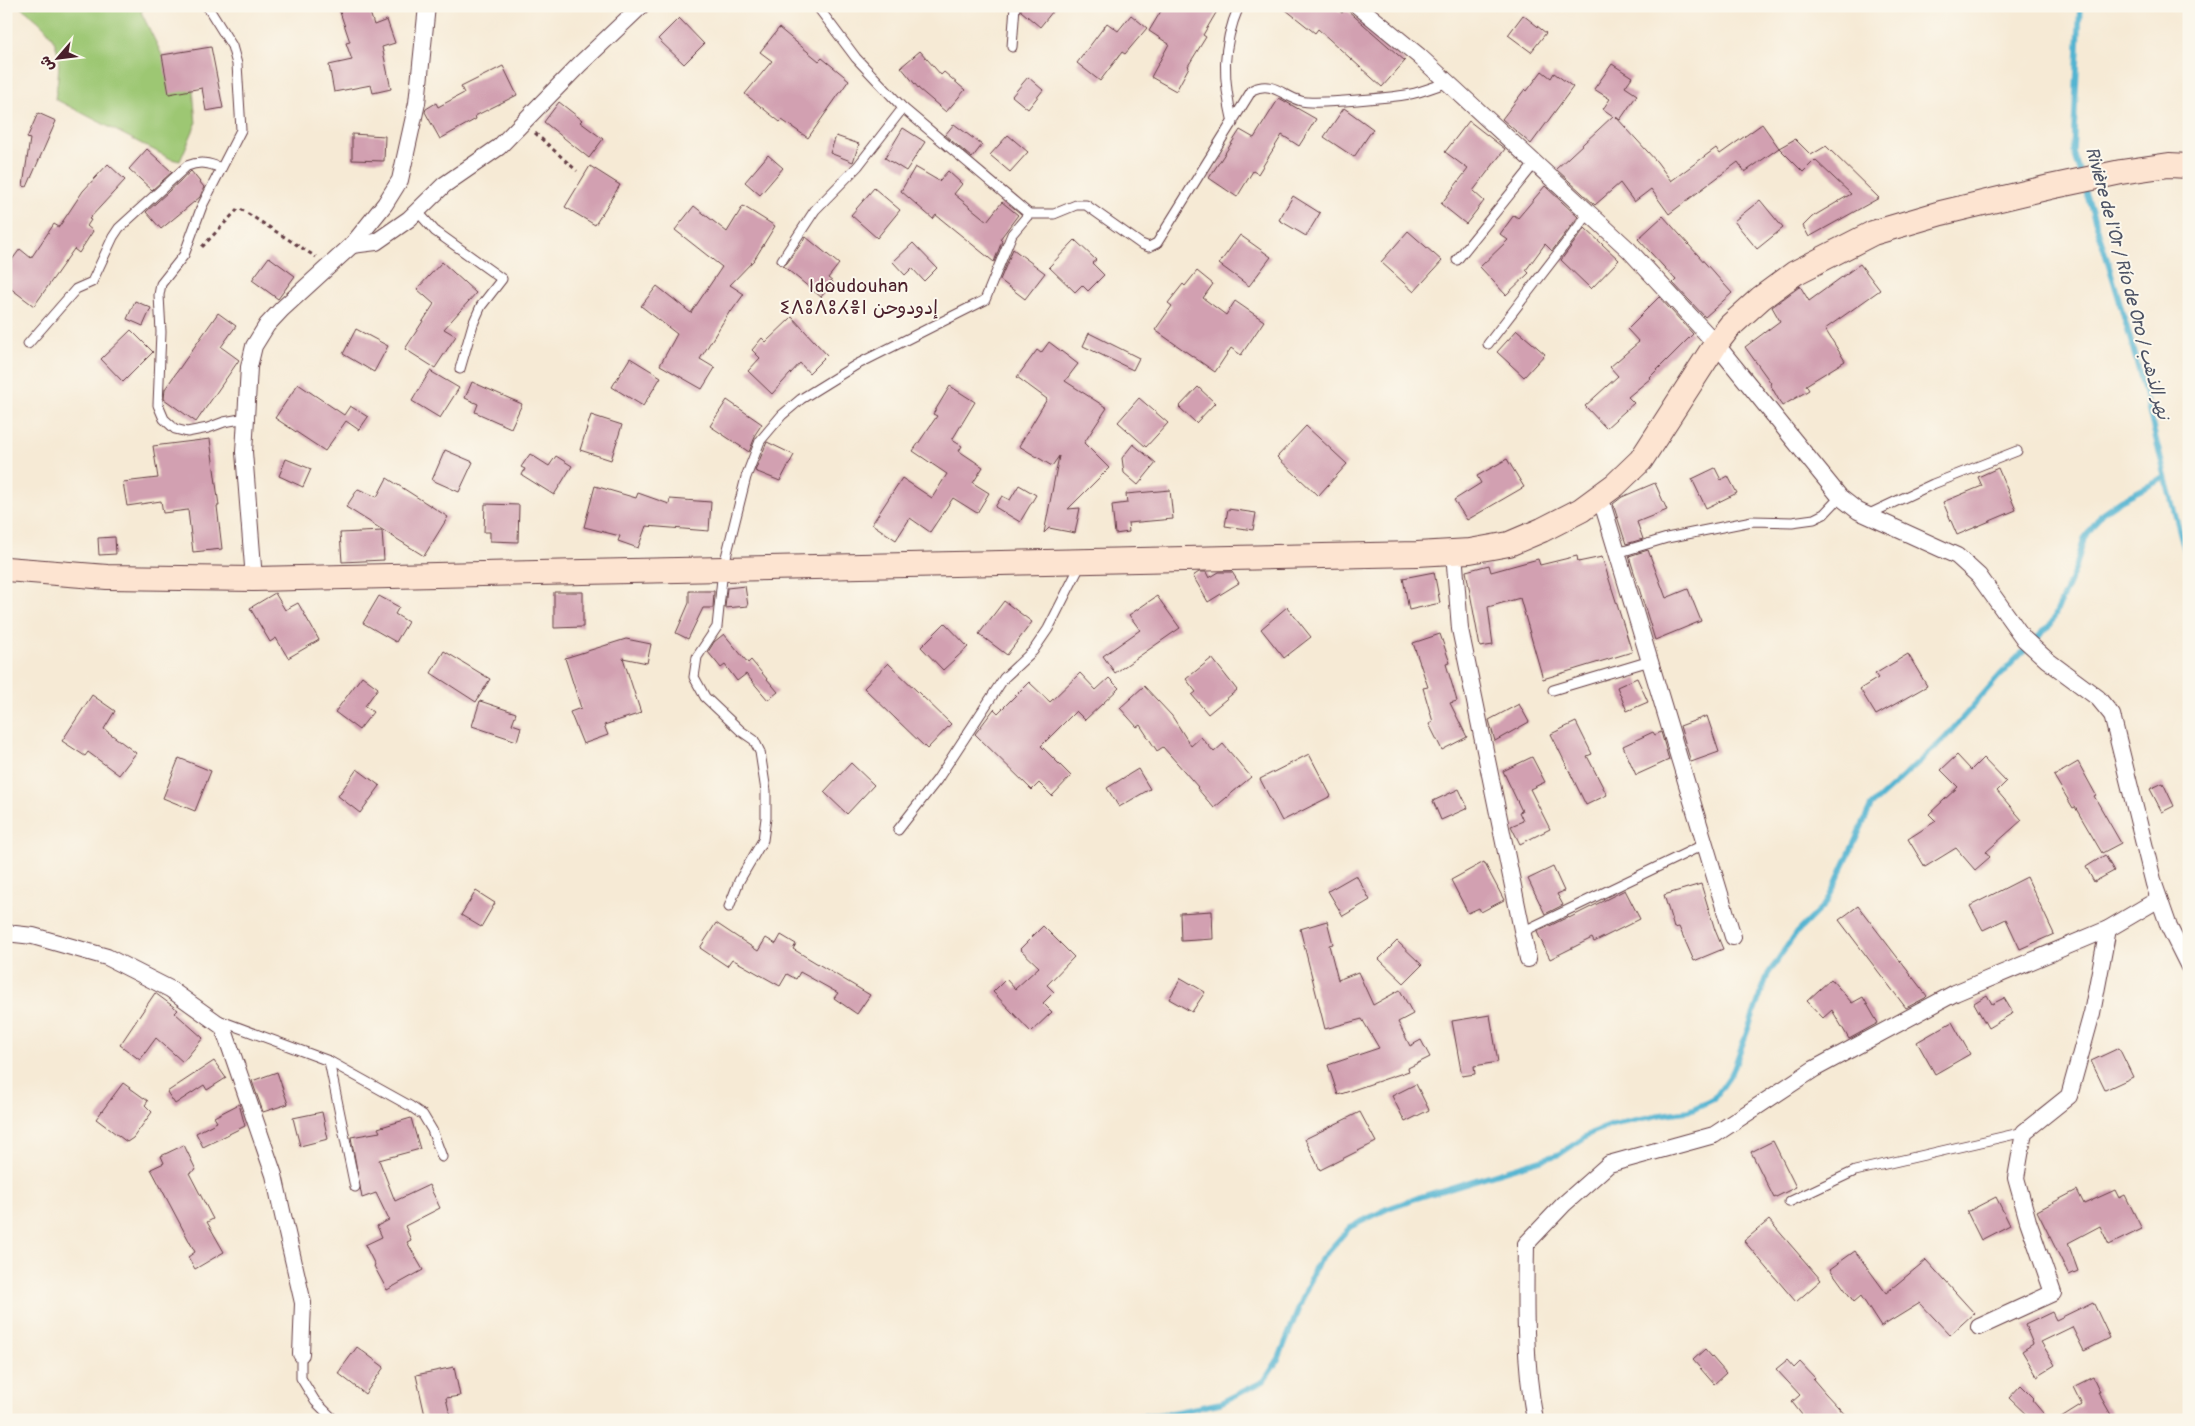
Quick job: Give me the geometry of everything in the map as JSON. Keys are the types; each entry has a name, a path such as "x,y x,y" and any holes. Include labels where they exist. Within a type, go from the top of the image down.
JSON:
{"street":[{"path":"254,579 244,452 249,367 254,346 267,325 282,308 352,246 385,204 400,180 417,103 427,6"},
{"path":"352,246 376,242 417,211 444,185 499,147 580,64 641,6"},
{"path":"1358,6 1448,82 1629,250 1716,344 1840,497 1867,515 1957,556 1979,576 2024,639 2047,660 2098,698 2112,714 2159,898 2189,968"},
{"path":"6,569 107,577 254,579 1454,552 1510,544 1581,510 1615,485 1641,460 1716,344 1730,326 1761,298 1795,274 1873,233 1941,214 2050,187 2121,172 2169,165 2189,166"},
{"path":"1600,496 1733,937"},
{"path":"1454,552 1460,629 1528,959"},
{"path":"1535,1420 1531,1398 1524,1309 1526,1244 1564,1204 1609,1164 1714,1135 1814,1069 1955,993 2108,929 2159,898"},
{"path":"1979,1327 2053,1293 2028,1221 2016,1178 2024,1132 2070,1096 2092,1013 2108,929"},
{"path":"6,934 33,936 107,957 170,989 223,1027 274,1175 303,1303 301,1354"}],"lane":[{"path":"207,6 232,46 237,64 241,130 202,206 184,255 161,284 159,295 161,332 158,405 164,419 175,430 187,432 246,418"},
{"path":"818,6 856,58 903,108 1029,214 1054,214 1076,205 1086,205 1141,244 1149,247 1157,243 1194,180 1252,90 1262,85 1276,89 1302,102 1324,102 1414,94 1448,82"},
{"path":"1012,47 1015,6"},
{"path":"1232,123 1225,88 1226,51 1230,27 1239,6"},
{"path":"782,260 816,210 858,166 903,108"},
{"path":"28,344 76,289 92,282 119,228 187,166 197,163 209,163 222,168"},
{"path":"1457,260 1535,163"},
{"path":"417,211 435,231 502,279 481,306 473,324 460,369"},
{"path":"1488,344 1589,213"},
{"path":"729,907 740,881 763,840 766,791 760,752 754,740 741,731 705,697 694,677 697,657 718,627 723,569 746,477 760,442 782,415 801,399 856,365 985,300 1012,234 1029,214"},
{"path":"1867,515 1933,484 2017,450"},
{"path":"1617,553 1667,538 1752,521 1792,522 1814,519 1824,514 1840,497"},
{"path":"898,830 937,780 1004,678 1033,651 1048,629 1082,561"},
{"path":"1553,690 1650,660"},
{"path":"1522,932 1705,844"},
{"path":"208,1016 329,1061 410,1106 423,1116 432,1130 442,1157"},
{"path":"329,1061 355,1187"},
{"path":"1789,1202 1855,1171 2024,1132"},
{"path":"301,1354 301,1378 316,1400 334,1420"}],"path":[{"path":"524,123 577,171"},
{"path":"184,255 191,258 239,208 315,256"}],"green space":[{"path":"19,6 146,6 141,12 162,55 193,89 196,124 180,161 171,159 55,99 59,68 56,45 43,26"}],"building":[{"path":"338,6 368,6 374,25 387,20 395,43 382,47 391,89 373,93 371,85 334,92 329,65 352,60 346,43 350,42"},
{"path":"1021,6 1057,6 1040,27 1021,11"},
{"path":"1164,6 1220,6 1203,35 1206,37 1188,66 1176,91 1151,77 1169,44 1149,31"},
{"path":"1281,6 1333,6 1342,13 1346,9 1405,61 1382,87 1318,29 1315,33"},
{"path":"1131,15 1147,28 1125,54 1122,52 1100,81 1077,63 1107,23 1118,31"},
{"path":"1523,15 1546,33 1531,52 1508,35"},
{"path":"679,18 704,44 684,64 658,39"},
{"path":"779,28 819,61 822,58 849,80 808,138 782,120 780,122 745,94 772,61 760,52"},
{"path":"211,47 223,108 206,111 202,88 169,94 162,55"},
{"path":"920,51 941,75 944,72 965,90 946,112 919,89 901,67"},
{"path":"1612,64 1632,77 1625,87 1637,95 1620,120 1616,117 1657,162 1671,181 1716,148 1720,154 1762,124 1779,148 1745,172 1738,162 1669,214 1651,189 1634,202 1620,183 1595,205 1556,169 1613,116 1603,109 1610,99 1594,89"},
{"path":"503,66 517,95 475,116 476,119 440,139 425,112 426,109 436,103 438,107 464,93 461,87"},
{"path":"1542,71 1551,78 1554,73 1573,87 1531,144 1502,119 1525,89 1527,91"},
{"path":"1028,77 1043,90 1028,109 1012,96"},
{"path":"1279,98 1316,119 1299,146 1282,135 1258,174 1253,171 1237,197 1209,178 1240,130 1254,138"},
{"path":"559,102 582,120 580,122 603,139 589,158 544,122"},
{"path":"1344,108 1373,129 1354,157 1324,137"},
{"path":"38,113 56,121 27,187 23,186 30,139 27,138"},
{"path":"1469,121 1505,149 1473,191 1484,201 1466,224 1441,204 1468,169 1445,152"},
{"path":"954,124 982,145 972,158 945,135"},
{"path":"903,128 925,142 906,171 885,158"},
{"path":"352,134 385,136 384,161 352,160"},
{"path":"1008,135 1028,152 1010,172 990,155"},
{"path":"836,136 859,144 853,162 830,153"},
{"path":"1795,139 1811,155 1826,146 1879,198 1809,237 1803,226 1812,217 1851,194 1815,160 1803,172 1779,148"},
{"path":"147,149 172,172 152,190 129,169"},
{"path":"768,155 783,168 760,195 745,182"},
{"path":"108,164 125,180 89,219 91,220 87,226 93,231 79,253 74,249 34,306 6,285 6,268 20,249 31,258 54,224 59,227 83,191"},
{"path":"590,166 620,185 595,225 565,207"},
{"path":"915,167 939,181 948,171 962,184 954,194 987,221 1002,202 1018,215 1000,239 1002,241 994,262 936,215 933,219 901,191"},
{"path":"191,171 204,187 200,197 161,229 146,212"},
{"path":"1545,186 1578,217 1552,251 1545,244 1526,270 1529,273 1506,295 1480,267 1508,240 1500,234 1514,215 1518,218"},
{"path":"874,188 900,210 877,238 851,215"},
{"path":"1293,196 1320,213 1306,236 1279,220"},
{"path":"1760,200 1783,228 1757,249 1734,221"},
{"path":"694,206 727,232 743,206 775,226 754,260 730,285 744,294 730,311 700,359 715,368 702,389 660,365 677,334 641,306 657,286 691,313 722,267 675,230"},
{"path":"1663,216 1732,293 1705,317 1673,283 1676,280 1638,239"},
{"path":"1585,228 1619,260 1591,289 1561,260"},
{"path":"1408,231 1442,261 1414,292 1381,262"},
{"path":"1240,235 1271,257 1249,286 1219,264"},
{"path":"806,237 839,264 828,278 833,282 821,297 783,266"},
{"path":"1075,240 1096,260 1092,263 1104,275 1088,291 1082,285 1075,292 1049,267"},
{"path":"913,243 937,268 924,281 912,268 905,275 893,262"},
{"path":"1013,249 1045,273 1025,299 1000,280"},
{"path":"269,257 295,276 278,299 252,280"},
{"path":"442,262 476,293 444,329 456,336 435,368 405,349 434,304 417,289"},
{"path":"1860,264 1880,290 1825,329 1845,361 1806,385 1809,390 1782,406 1771,383 1745,347 1780,321 1772,307 1800,286 1809,301"},
{"path":"1197,271 1213,284 1203,298 1226,315 1235,301 1264,321 1241,355 1231,348 1215,372 1155,330 1172,306 1168,303 1183,284 1185,286"},
{"path":"1659,297 1693,334 1651,378 1628,397 1634,403 1606,428 1585,406 1618,376 1610,367 1639,342 1627,329"},
{"path":"135,301 151,308 143,326 127,319"},
{"path":"218,313 236,326 221,347 239,360 196,422 164,399 165,389"},
{"path":"792,317 827,355 809,373 800,363 772,394 748,371 760,358 752,350 762,338 766,342"},
{"path":"356,329 388,346 374,372 343,354"},
{"path":"131,330 153,352 123,382 101,359"},
{"path":"1517,330 1545,354 1524,377 1497,352"},
{"path":"1089,333 1139,358 1133,370 1083,346"},
{"path":"1049,342 1078,364 1065,381 1107,408 1084,443 1109,468 1068,509 1080,508 1075,533 1049,528 1044,533 1059,456 1052,466 1019,446 1047,399 1017,377 1037,350 1041,353"},
{"path":"630,358 661,377 643,406 612,387"},
{"path":"430,371 459,388 440,418 412,401"},
{"path":"472,382 522,404 511,428 475,412 478,404 465,398"},
{"path":"298,384 344,415 350,406 368,417 359,430 346,421 325,451 275,418"},
{"path":"950,386 975,402 952,440 962,446 959,451 983,467 973,483 989,493 977,513 953,498 930,532 910,518 896,540 872,524 902,478 932,498 947,474 913,451 937,416 933,414"},
{"path":"1198,387 1215,403 1196,423 1179,407"},
{"path":"1139,398 1168,423 1146,447 1118,422"},
{"path":"727,400 762,424 754,436 749,452 710,426"},
{"path":"591,415 622,425 611,460 580,450"},
{"path":"1306,426 1347,464 1318,496 1277,457"},
{"path":"210,439 219,506 217,506 222,549 193,552 188,510 163,513 161,501 127,506 123,482 158,478 153,446"},
{"path":"767,442 794,455 780,481 755,471"},
{"path":"1133,444 1156,463 1138,485 1124,473 1122,458"},
{"path":"445,450 473,462 459,492 432,480"},
{"path":"530,454 549,466 556,456 572,466 554,495 522,475 525,469 521,467"},
{"path":"286,459 311,469 303,487 279,476"},
{"path":"1507,459 1524,487 1467,520 1454,500 1481,483 1477,476"},
{"path":"1715,468 1721,480 1728,476 1737,493 1706,508 1692,479"},
{"path":"1998,468 2016,510 1957,535 1943,502 1982,486 1978,477"},
{"path":"387,478 448,517 424,556 346,507 358,489 377,497"},
{"path":"1655,483 1667,510 1637,522 1643,539 1626,544 1613,504 1622,497"},
{"path":"1019,485 1036,495 1020,522 995,507 1002,496 1010,500"},
{"path":"595,486 636,498 638,493 669,504 670,499 711,502 709,531 646,526 638,548 618,541 620,536 584,527"},
{"path":"1170,490 1173,519 1128,523 1129,532 1115,534 1112,505 1127,503 1126,494"},
{"path":"485,504 519,505 518,542 490,541 490,532 484,532"},
{"path":"1228,509 1256,513 1253,530 1225,526"},
{"path":"382,531 384,560 342,562 340,533"},
{"path":"115,537 116,554 99,555 98,538"},
{"path":"1648,550 1666,598 1688,589 1701,621 1655,640 1629,556"},
{"path":"1577,556 1578,562 1602,557 1632,652 1543,679 1520,598 1488,607 1493,645 1480,647 1466,571 1489,565 1491,572 1538,559 1540,565"},
{"path":"1199,572 1206,572 1209,578 1219,572 1232,572 1239,583 1208,602 1193,576"},
{"path":"1434,572 1440,603 1409,610 1403,578"},
{"path":"745,586 748,606 725,608 727,588"},
{"path":"689,591 714,591 713,608 703,608 688,639 676,633 689,603"},
{"path":"554,592 583,592 583,627 554,628"},
{"path":"275,593 285,610 298,603 319,640 288,658 276,638 270,642 250,608"},
{"path":"379,596 399,607 395,614 408,622 396,642 363,623"},
{"path":"1157,596 1180,628 1115,673 1103,656 1140,630 1129,615"},
{"path":"1004,601 1032,622 1007,655 979,634"},
{"path":"1287,607 1311,637 1284,658 1261,629"},
{"path":"945,623 968,647 943,670 921,647"},
{"path":"724,634 748,663 751,660 778,692 768,700 746,674 737,681 725,665 721,668 708,652 714,642"},
{"path":"1440,634 1450,663 1446,664 1457,701 1450,703 1467,737 1442,750 1429,724 1433,722 1423,688 1428,687 1413,643"},
{"path":"626,639 651,644 647,663 623,658 641,713 604,725 608,735 583,744 570,712 581,708 565,658"},
{"path":"444,651 490,679 476,702 431,673"},
{"path":"1908,654 1927,686 1876,715 1860,689 1878,678 1875,674"},
{"path":"1212,658 1237,690 1208,714 1192,695 1196,692 1186,679"},
{"path":"888,663 951,724 927,749 864,688"},
{"path":"1080,673 1096,690 1109,678 1119,688 1085,720 1076,711 1041,746 1071,776 1052,796 1039,783 1032,790 975,734 994,709 998,713 1029,682 1050,702"},
{"path":"362,676 378,688 365,706 373,712 359,730 335,712"},
{"path":"1637,678 1648,702 1627,711 1617,687"},
{"path":"1144,686 1172,716 1191,746 1201,737 1214,752 1223,744 1251,777 1214,808 1163,747 1157,751 1140,725 1137,727 1120,708"},
{"path":"92,695 115,711 104,729 136,753 119,775 88,752 85,756 62,741"},
{"path":"480,701 516,713 512,724 521,727 517,741 472,726"},
{"path":"1519,704 1529,722 1495,741 1489,720"},
{"path":"1707,716 1719,752 1691,762 1680,726"},
{"path":"1576,722 1592,754 1587,756 1607,795 1586,805 1551,734"},
{"path":"1653,732 1655,735 1661,732 1669,760 1636,775 1623,746"},
{"path":"1309,754 1331,796 1282,821 1260,779"},
{"path":"1957,755 1971,770 1983,758 2006,782 1997,791 2022,820 1986,852 1990,857 1975,870 1956,848 1925,867 1908,839 1936,821 1929,814 1958,787 1941,770"},
{"path":"1532,757 1545,782 1530,789 1550,829 1520,844 1511,826 1523,821 1519,812 1522,811 1503,771"},
{"path":"179,758 211,771 195,811 163,798"},
{"path":"2078,762 2096,795 2094,796 2121,843 2102,853 2054,776"},
{"path":"851,763 874,785 847,814 824,792"},
{"path":"357,769 380,786 360,813 338,796"},
{"path":"1138,769 1150,789 1119,807 1107,788"},
{"path":"2163,783 2174,806 2162,812 2150,789"},
{"path":"1459,789 1468,808 1441,820 1433,801"},
{"path":"2105,855 2114,871 2094,882 2086,867"},
{"path":"1484,862 1504,900 1481,912 1479,908 1468,913 1451,880"},
{"path":"1553,867 1564,891 1557,894 1563,905 1545,914 1528,879"},
{"path":"1356,875 1370,900 1343,916 1328,891"},
{"path":"2027,877 2054,934 2020,949 2006,919 1983,930 1970,906"},
{"path":"1701,884 1723,949 1694,961 1679,927 1674,928 1664,895"},
{"path":"1625,890 1640,919 1594,942 1592,938 1550,959 1537,932"},
{"path":"476,891 495,903 481,927 461,915"},
{"path":"1858,906 1927,996 1925,998 1906,1008 1839,920"},
{"path":"1212,911 1213,939 1181,941 1180,913"},
{"path":"1327,921 1333,944 1329,945 1338,980 1358,972 1373,1005 1400,990 1413,1014 1398,1022 1410,1046 1421,1040 1430,1057 1408,1068 1409,1071 1338,1095 1328,1065 1379,1048 1362,1019 1325,1029 1300,929"},
{"path":"716,923 758,951 766,938 776,944 781,935 796,944 793,949 870,995 857,1014 834,998 838,993 800,972 796,979 787,974 780,986 732,959 727,966 700,948"},
{"path":"1043,926 1074,957 1047,985 1054,992 1043,1003 1052,1012 1031,1032 993,992 1006,979 1015,989 1039,967 1020,949"},
{"path":"1397,941 1422,965 1404,983 1379,959"},
{"path":"1181,978 1205,992 1192,1012 1169,999"},
{"path":"1831,979 1852,1003 1863,997 1878,1023 1849,1039 1832,1010 1823,1018 1807,1001"},
{"path":"155,993 178,1010 175,1013 203,1038 183,1062 156,1038 140,1060 120,1045"},
{"path":"1987,995 1992,1004 2004,998 2013,1013 1988,1028 1974,1003"},
{"path":"1490,1015 1498,1062 1474,1066 1475,1074 1462,1076 1452,1021"},
{"path":"1952,1022 1970,1054 1935,1074 1917,1042"},
{"path":"2119,1048 2133,1077 2105,1090 2091,1061"},
{"path":"214,1061 226,1078 207,1090 204,1085 175,1104 167,1092"},
{"path":"277,1072 288,1104 263,1112 252,1081"},
{"path":"123,1083 148,1101 145,1105 152,1112 133,1138 127,1142 96,1119"},
{"path":"1416,1084 1429,1110 1405,1122 1392,1096"},
{"path":"239,1104 245,1126 203,1147 196,1133 217,1122 214,1117"},
{"path":"322,1112 328,1139 300,1146 293,1118"},
{"path":"1360,1112 1376,1142 1320,1170 1305,1139"},
{"path":"411,1118 420,1149 379,1160 395,1201 429,1185 440,1208 405,1226 411,1240 407,1242 423,1270 387,1290 365,1245 382,1237 377,1226 389,1220 376,1193 362,1198 351,1137 380,1132 378,1128"},
{"path":"1773,1141 1796,1187 1774,1198 1751,1152"},
{"path":"184,1145 196,1170 189,1173 213,1219 207,1222 224,1252 195,1269 188,1257 195,1252 151,1169 164,1163 161,1156"},
{"path":"2077,1190 2084,1204 2115,1190 2119,1198 2125,1195 2142,1229 2109,1245 2100,1226 2068,1243 2078,1271 2069,1275 2037,1211"},
{"path":"1996,1197 2010,1225 1981,1240 1967,1212"},
{"path":"1769,1220 1821,1280 1796,1302 1744,1241"},
{"path":"1855,1251 1886,1293 1926,1260 1974,1313 1950,1335 1920,1303 1881,1327 1861,1296 1854,1302 1830,1269"},
{"path":"2093,1302 2110,1338 2084,1351 2072,1327 2041,1342 2055,1365 2037,1376 2022,1351 2033,1344 2025,1325 2052,1312 2056,1320"},
{"path":"357,1347 384,1367 365,1394 338,1373"},
{"path":"1705,1349 1726,1373 1714,1384 1693,1360"},
{"path":"1787,1360 1794,1368 1800,1362 1850,1420 1806,1420 1792,1402 1800,1395 1776,1369"},
{"path":"454,1367 460,1396 446,1398 451,1420 426,1420 416,1375"},
{"path":"2093,1377 2100,1392 2098,1392 2114,1420 2058,1420 2082,1405 2073,1387"},
{"path":"2021,1385 2034,1398 2032,1400 2049,1420 2032,1420 2009,1398"}],"waterway":[{"name":"Rivière de l'Or / Río de Oro / نهر الذهب","path":"2080,6 2073,152 2080,174"},
{"name":"Rivière de l'Or / Río de Oro / نهر الذهب","path":"2084,186 2131,342 2189,564"},
{"path":"1092,1420 1166,1414 1220,1403 1264,1381 1279,1358 1316,1265 1350,1227 1389,1208 1417,1198 1560,1154 1591,1133 1612,1125 1688,1111 1714,1099 1732,1073 1768,974 1796,933 1827,902 1871,806 1944,739 2000,675 2051,624 2075,570 2084,539 2102,513 2121,500 2164,478"}],"district":[{"name":"Idoudouhan ⵉⴷⵓⴷⵓⵃⴻⵏ إدودوحن","path":"859,296"}]}
